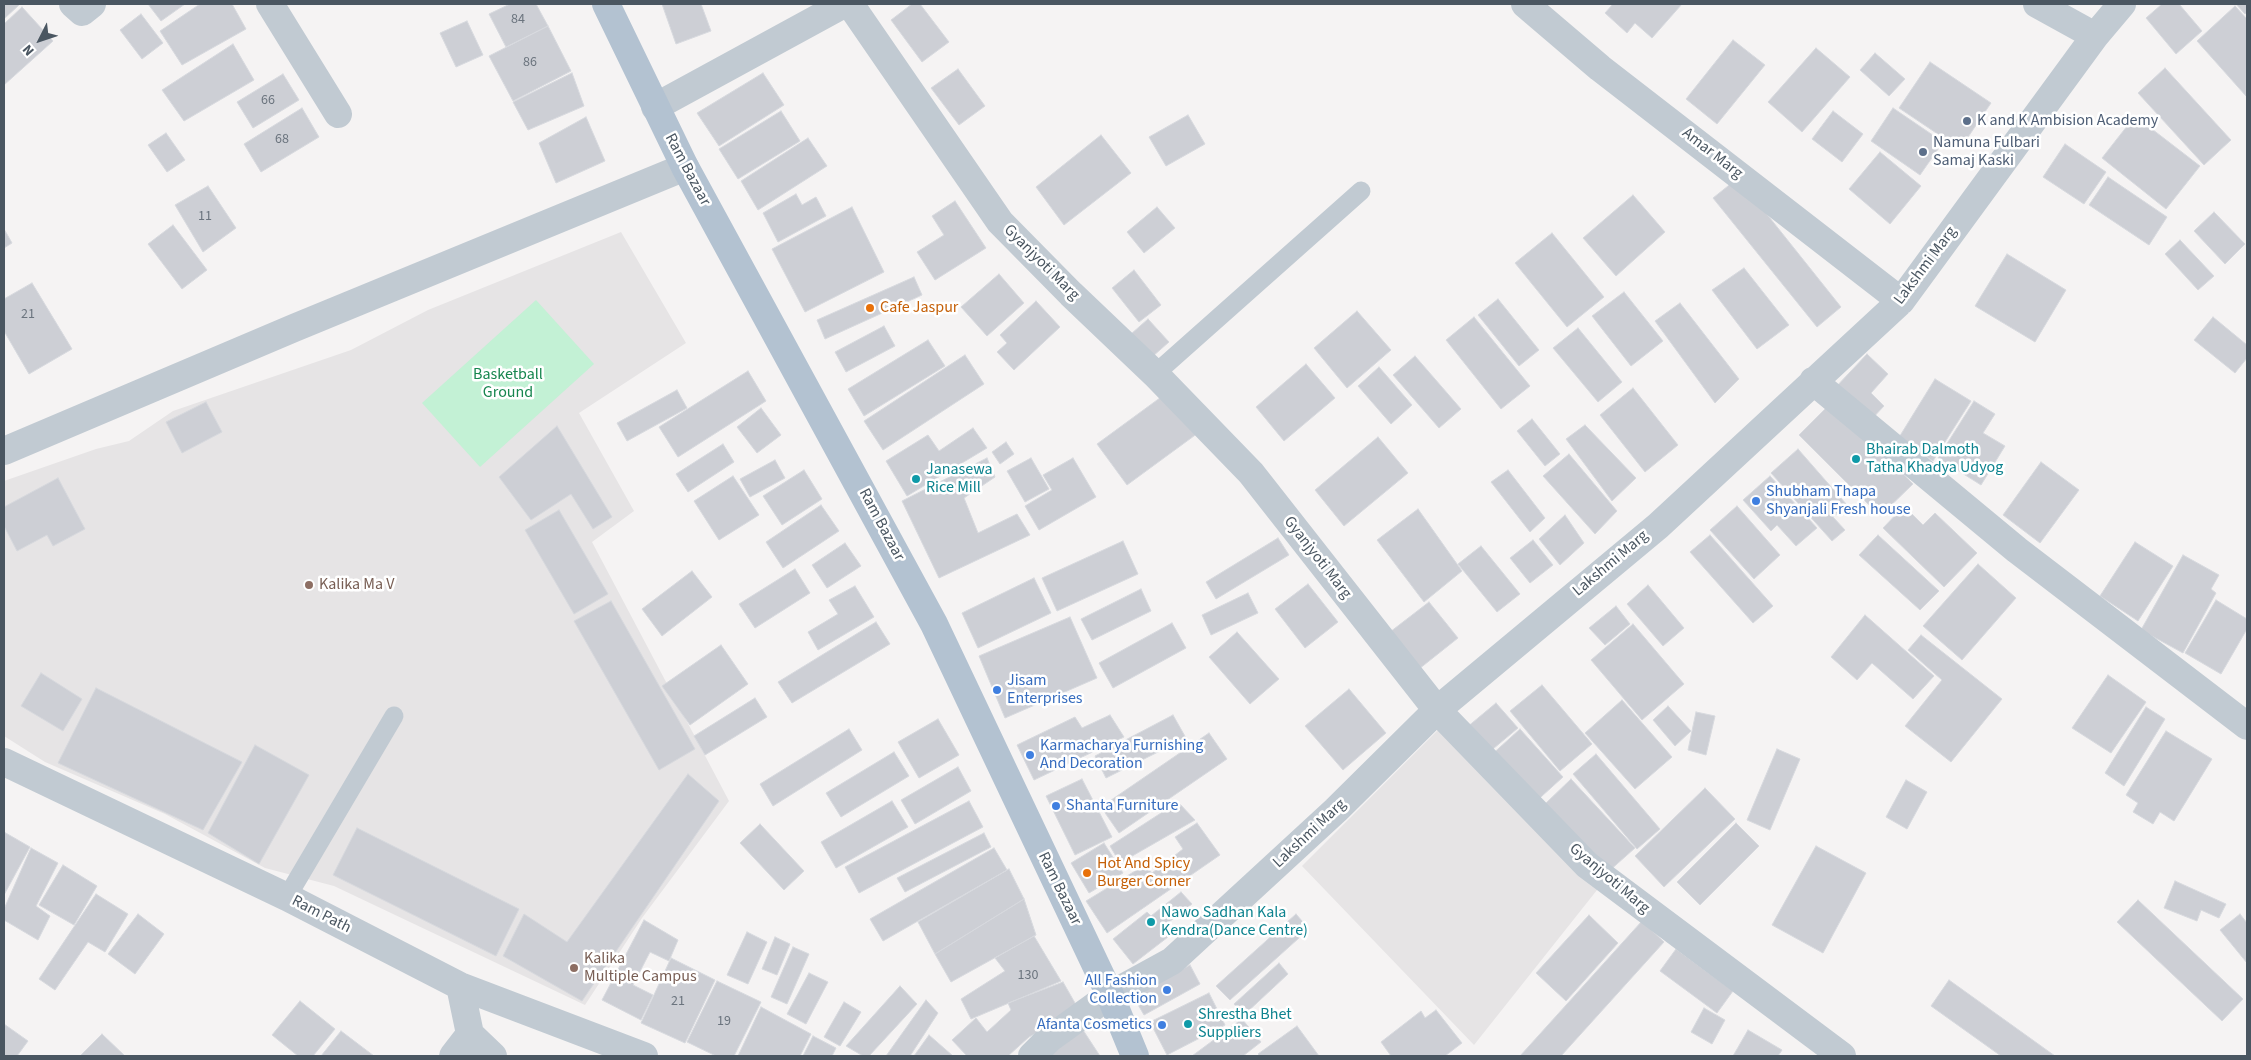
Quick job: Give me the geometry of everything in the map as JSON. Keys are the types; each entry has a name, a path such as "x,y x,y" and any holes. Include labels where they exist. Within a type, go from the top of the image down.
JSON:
{"main road":[{"name":"Ram Bazaar","path":"606,4 684,168 934,624 1110,995 1136,1056"}],"street":[{"path":"73,4 82,12 92,4"},
{"path":"270,4 338,114"},
{"path":"655,107 844,4"},
{"name":"Gyanjyoti Marg","path":"850,4 1000,222 1071,294 1155,374 1251,473 1437,710 1587,865 1842,1056"},
{"name":"Amar Marg","path":"1525,4 1600,68 1902,301"},
{"path":"2037,4 2095,36"},
{"name":"Lakshmi Marg","path":"1032,1056 1049,1040 1110,995 1172,961 1336,810 1437,710 1658,526 1813,381 1902,301 2095,36 2122,4"},
{"path":"4,451 294,328 684,168"},
{"path":"1813,381 2017,550 2247,726"},
{"name":"Ram Path","path":"4,762 287,897 460,986 644,1056"},
{"path":"460,986 470,1034 493,1056"},
{"path":"453,1056 470,1034"}],"lane":[{"path":"1155,374 1361,191"},
{"path":"287,897 394,716"}],"shaded area":[{"name":"Kalika Ma V","path":"621,232 686,343 579,413 634,511 592,542 729,801 642,918 585,1005 334,886 265,868 165,814 45,762 4,736 4,481 96,449 129,441 173,411 351,350 428,310"},
{"path":"1443,725 1601,885 1474,1045 1302,866"}],"green space":[{"name":"Basketball Ground","path":"536,300 594,364 480,467 422,403"}],"building":[{"path":"4,4 19,4 19,5 4,19"},
{"path":"148,4 185,4 161,21"},
{"path":"200,4 232,4 246,29 182,65 160,31"},
{"path":"510,4 536,4 548,26 506,47 489,14"},
{"path":"662,4 701,4 711,31 676,44"},
{"path":"912,4 920,4 949,42 922,62 891,20"},
{"path":"1613,4 1682,4 1652,38 1635,23 1627,33 1605,13"},
{"path":"2162,4 2179,4 2202,31 2176,54 2146,18"},
{"path":"2236,4 2247,4 2247,12 2245,14"},
{"path":"2235,6 2247,19 2246,96 2197,41"},
{"path":"22,7 53,41 4,85 4,24"},
{"path":"141,14 163,43 142,59 120,30"},
{"path":"467,21 483,55 456,67 440,33"},
{"path":"548,26 571,71 513,101 489,56"},
{"path":"1733,40 1765,65 1717,124 1686,99"},
{"path":"233,44 254,80 184,121 162,90"},
{"path":"1816,48 1850,77 1802,132 1768,102"},
{"path":"1875,53 1905,79 1889,96 1860,70"},
{"path":"1930,62 1991,103 1960,149 1899,108"},
{"path":"2165,68 2231,140 2204,165 2138,93"},
{"path":"958,69 985,106 959,125 931,88"},
{"path":"572,73 584,106 528,130 513,102"},
{"path":"763,73 784,105 719,146 697,113"},
{"path":"283,74 299,100 253,128 237,102"},
{"path":"302,108 319,137 261,172 244,144"},
{"path":"1893,108 1943,142 1920,175 1871,141"},
{"path":"781,111 800,141 738,179 719,149"},
{"path":"1833,111 1863,134 1842,162 1812,139"},
{"path":"1188,115 1205,144 1166,166 1149,137"},
{"path":"2135,116 2200,166 2166,209 2102,158"},
{"path":"586,117 605,161 556,183 539,143"},
{"path":"166,133 185,160 167,172 148,145"},
{"path":"1101,135 1131,173 1064,225 1036,187"},
{"path":"808,138 827,166 758,210 741,181"},
{"path":"2065,144 2106,172 2084,204 2043,177"},
{"path":"1880,152 1921,186 1890,224 1849,189"},
{"path":"2108,177 2167,217 2149,245 2089,205"},
{"path":"1738,178 1841,307 1817,327 1713,198"},
{"path":"208,186 236,228 203,252 175,205"},
{"path":"796,194 802,205 816,197 826,216 778,242 763,213"},
{"path":"1633,195 1665,232 1616,276 1583,238"},
{"path":"955,201 986,248 935,280 917,252 944,235 932,216"},
{"path":"852,207 884,272 805,312 772,249"},
{"path":"1157,207 1175,228 1144,253 1127,232"},
{"path":"2214,212 2245,244 2225,264 2194,231"},
{"path":"173,225 207,270 182,289 148,244"},
{"path":"4,229 12,243 4,248"},
{"path":"1552,233 1604,297 1567,327 1515,263"},
{"path":"2180,240 2214,276 2198,290 2165,254"},
{"path":"2007,254 2066,290 2035,342 1975,306"},
{"path":"1744,268 1789,325 1757,349 1712,290"},
{"path":"1134,270 1161,305 1139,322 1112,288"},
{"path":"999,274 1024,303 987,336 961,307"},
{"name":"Cafe Jaspur","path":"914,277 922,295 825,339 817,320"},
{"path":"32,283 72,349 29,374 4,331 4,299"},
{"path":"1624,292 1663,341 1631,366 1592,316"},
{"path":"1498,299 1539,350 1519,366 1478,315"},
{"path":"1036,301 1060,327 1014,370 997,352 1007,343 1000,335"},
{"path":"1680,303 1739,379 1715,403 1655,321"},
{"path":"1357,311 1391,350 1347,388 1314,348"},
{"path":"1474,317 1530,386 1501,409 1446,340"},
{"path":"2213,317 2247,345 2247,358 2235,373 2194,340"},
{"path":"1148,319 1169,342 1152,357 1131,334"},
{"path":"884,326 895,346 846,372 835,352"},
{"path":"1578,328 1622,382 1598,402 1553,348"},
{"path":"928,340 945,366 864,416 848,389"},
{"path":"1867,354 1888,374 1871,393 1884,406 1870,421 1834,389"},
{"path":"965,355 984,384 883,450 864,421"},
{"path":"1415,356 1461,409 1439,428 1393,375"},
{"path":"1306,364 1335,398 1284,441 1256,407"},
{"path":"1379,367 1412,405 1391,424 1358,386"},
{"path":"748,371 766,401 678,457 659,427"},
{"path":"1935,379 1971,401 1933,461 1898,439"},
{"path":"1633,388 1678,445 1645,472 1600,415"},
{"path":"677,390 687,408 627,441 617,423"},
{"path":"1168,392 1198,433 1127,485 1097,444"},
{"path":"1974,401 1995,414 1983,433 2005,446 1981,485 1938,458"},
{"path":"206,402 222,432 182,453 166,422"},
{"name":"Bhairab Dalmoth Tatha Khadya Udyog","path":"1832,402 1913,484 1880,516 1799,435"},
{"path":"761,408 781,435 757,453 737,427"},
{"path":"1532,419 1560,454 1545,466 1517,431"},
{"path":"1585,425 1636,478 1612,501 1566,439"},
{"path":"557,426 612,517 593,529 571,494 531,520 499,477"},
{"name":"Janasewa Rice Mill","path":"973,428 987,448 907,496 886,461 928,435 939,451"},
{"path":"1378,437 1408,473 1344,526 1315,490"},
{"path":"1006,442 1014,454 1000,464 992,452"},
{"path":"723,444 734,462 688,492 676,474"},
{"path":"1798,449 1847,505 1833,517 1845,530 1832,541 1771,473"},
{"path":"1569,454 1617,511 1595,534 1543,476"},
{"path":"987,458 995,477 964,498 978,533 1017,514 1030,535 939,578 902,501"},
{"path":"1031,458 1049,489 1025,502 1007,471"},
{"path":"1073,458 1096,497 1039,530 1025,506 1052,490 1043,475"},
{"path":"775,460 785,478 750,497 740,479"},
{"path":"2041,462 2079,490 2040,543 2003,515"},
{"path":"804,470 822,499 782,525 763,496"},
{"path":"1508,470 1545,518 1530,532 1491,482"},
{"path":"733,476 759,515 719,540 694,501"},
{"path":"1770,476 1817,528 1796,546 1777,525 1771,531 1743,500"},
{"path":"58,478 85,529 53,546 47,535 17,551 4,526 4,507"},
{"path":"821,505 839,531 783,568 766,542"},
{"path":"1737,506 1780,555 1754,579 1710,530"},
{"path":"1904,506 1923,525 1935,513 1977,553 1944,587 1883,528"},
{"path":"1418,509 1462,571 1424,602 1377,540"},
{"path":"559,510 608,594 574,614 525,530"},
{"path":"1565,515 1584,543 1560,565 1539,539"},
{"path":"1710,535 1773,606 1753,623 1690,552"},
{"path":"1878,535 1939,591 1920,610 1859,555"},
{"path":"1278,538 1289,555 1216,599 1206,582"},
{"path":"1533,540 1553,565 1530,583 1510,558"},
{"path":"1123,541 1138,574 1057,611 1042,578"},
{"path":"2135,542 2173,566 2138,621 2100,596"},
{"path":"845,543 861,566 827,588 812,565"},
{"path":"1481,546 1520,594 1497,612 1458,564"},
{"path":"2183,555 2219,575 2211,589 2216,593 2183,653 2141,630"},
{"path":"1978,564 2016,598 1962,660 1923,626"},
{"path":"795,569 810,593 755,628 739,604"},
{"path":"692,571 712,597 662,636 642,609"},
{"path":"1034,578 1051,613 978,648 962,613"},
{"path":"1308,584 1338,622 1305,648 1275,609"},
{"path":"1648,585 1684,628 1663,646 1627,604"},
{"path":"855,586 874,617 818,650 808,632 838,614 829,600"},
{"path":"1141,589 1151,611 1092,640 1081,619"},
{"path":"1248,593 1258,613 1211,635 1202,615"},
{"path":"2216,600 2247,619 2247,629 2221,674 2185,653"},
{"path":"611,601 695,749 659,770 574,621"},
{"path":"1429,602 1458,638 1419,669 1390,632"},
{"path":"1616,606 1630,624 1605,645 1589,628"},
{"path":"1865,615 1934,676 1913,699 1872,663 1857,680 1831,657"},
{"path":"1070,617 1097,678 1005,718 979,656"},
{"path":"876,622 890,644 792,703 778,682"},
{"path":"1172,623 1186,648 1113,688 1099,663"},
{"path":"1633,624 1684,684 1642,720 1591,660"},
{"path":"1237,632 1279,679 1250,704 1209,657"},
{"path":"1921,635 2002,699 1951,762 1905,726 1942,680 1908,650"},
{"path":"721,645 748,684 690,725 662,686"},
{"path":"41,673 82,699 63,731 21,706"},
{"path":"2108,675 2146,702 2111,753 2072,728"},
{"path":"1542,685 1592,744 1560,771 1510,711"},
{"path":"96,688 242,762 203,830 58,763"},
{"path":"1349,689 1386,733 1343,770 1305,726"},
{"path":"755,698 767,717 705,755 694,736"},
{"path":"1622,700 1672,757 1635,789 1585,733"},
{"path":"1496,703 1518,728 1487,754 1466,728"},
{"path":"1668,706 1691,731 1675,746 1653,720"},
{"path":"2146,707 2165,719 2124,786 2105,773"},
{"path":"1696,712 1715,716 1706,755 1688,750"},
{"path":"1110,715 1124,737 1034,780 1017,745 1075,717 1082,728"},
{"path":"1173,715 1186,738 1106,778 1095,756"},
{"path":"938,719 959,755 919,778 898,742"},
{"path":"849,729 862,750 773,806 760,784"},
{"path":"1520,729 1563,777 1531,806 1488,758"},
{"path":"2166,731 2212,759 2174,821 2160,812 2153,824 2133,812 2138,803 2126,795"},
{"path":"1209,733 1227,759 1119,833 1101,807"},
{"path":"255,745 309,775 259,864 208,833"},
{"path":"1777,749 1800,759 1770,830 1747,820"},
{"path":"894,752 909,776 841,817 826,793"},
{"path":"1596,754 1660,829 1637,849 1573,774"},
{"path":"958,767 971,791 915,824 901,800"},
{"path":"688,774 719,801 582,1001 503,956 524,914 567,942"},
{"path":"1082,779 1112,837 1075,855 1046,796"},
{"path":"1571,779 1635,848 1608,872 1545,804"},
{"path":"1906,780 1927,792 1907,829 1886,817"},
{"path":"1705,788 1735,819 1664,887 1635,856"},
{"path":"892,801 908,827 836,868 821,842"},
{"path":"969,801 983,827 859,893 845,867"},
{"path":"1178,802 1195,820 1120,863 1110,846"},
{"path":"1197,823 1220,855 1107,933 1086,901 1145,865 1152,873 1183,849 1175,837"},
{"path":"1736,823 1759,846 1700,905 1677,882"},
{"path":"760,824 804,871 784,890 740,843"},
{"path":"357,828 519,909 496,956 333,875"},
{"path":"4,832 30,847 4,895"},
{"path":"984,833 991,847 905,892 897,878"},
{"path":"1104,843 1123,873 1089,893 1071,863"},
{"path":"1816,846 1866,873 1823,953 1772,925"},
{"path":"31,848 58,863 36,906 50,916 38,940 4,920 4,909"},
{"path":"994,848 1007,870 883,941 870,919"},
{"path":"63,865 97,886 74,925 39,905"},
{"path":"1009,869 1024,899 935,954 918,922"},
{"path":"2175,881 2226,904 2219,918 2201,910 2197,921 2164,908"},
{"name":"Nawo Sadhan Kala Kendra(Dance Centre)","path":"1181,892 1192,904 1160,929 1168,937 1133,964 1113,939 1147,912 1151,916"},
{"path":"96,894 128,914 105,952 88,942 55,990 39,979"},
{"path":"1024,899 1036,935 951,982 935,954"},
{"path":"2138,900 2243,999 2222,1021 2117,922"},
{"path":"138,914 164,934 135,974 108,954"},
{"path":"1296,914 1309,929 1230,1000 1216,986"},
{"path":"2240,914 2247,923 2247,963 2220,930"},
{"path":"1589,915 1618,943 1566,1001 1536,973"},
{"path":"644,920 678,940 669,961 650,952 633,985 653,995 641,1020 602,1000"},
{"path":"1642,921 1664,942 1561,1056 1520,1056"},
{"path":"747,932 767,942 748,984 727,975"},
{"path":"1034,936 1061,981 971,1019 961,999 1005,971 995,958"},
{"path":"775,937 790,944 777,975 762,969"},
{"path":"793,947 809,954 787,1004 771,997"},
{"path":"1676,949 1733,991 1717,1013 1660,971"},
{"path":"671,958 715,980 685,1043 641,1023"},
{"path":"1279,963 1288,974 1244,1015 1234,1004"},
{"name":"All Fashion Collection","path":"1190,965 1200,984 1144,1015 1133,996"},
{"path":"809,973 828,982 806,1024 787,1014"},
{"path":"1949,980 2055,1056 2001,1056 1931,1006"},
{"path":"717,981 761,1002 734,1056 716,1056 687,1042"},
{"path":"1063,982 1079,1010 1029,1037 1008,1056 967,1056 952,1040 976,1018 987,1032 1011,1010 1008,1003"},
{"path":"900,986 917,1004 869,1056 863,1056 846,1046"},
{"name":"Shrestha Bhet Suppliers","path":"1209,993 1225,1025 1167,1055 1150,1022"},
{"path":"926,1000 938,1013 910,1056 886,1056"},
{"path":"300,1001 335,1029 313,1056 298,1056 272,1035"},
{"path":"844,1002 861,1012 840,1046 824,1037"},
{"path":"761,1007 811,1034 800,1056 738,1056"},
{"path":"1704,1008 1725,1020 1712,1044 1691,1032"},
{"path":"1436,1010 1462,1043 1445,1056 1391,1056 1381,1042 1421,1011 1425,1018"},
{"path":"1242,1019 1261,1042 1243,1056 1192,1056"},
{"path":"4,1024 28,1041 17,1056 4,1056"},
{"path":"1297,1026 1319,1056 1260,1056 1258,1054"},
{"path":"1083,1030 1100,1056 1046,1056"},
{"path":"1748,1030 1782,1050 1778,1056 1733,1056"},
{"path":"341,1031 374,1056 321,1056"},
{"path":"102,1034 125,1056 80,1056"},
{"path":"929,1035 953,1056 914,1056"},
{"path":"813,1036 836,1048 832,1056 803,1056"}],"place":[{"name":"K and K Ambision Academy","path":"1967,121"},
{"name":"Namuna Fulbari Samaj Kaski","path":"1923,152"},
{"name":"Cafe Jaspur","path":"870,308"},
{"name":"Bhairab Dalmoth Tatha Khadya Udyog","path":"1856,459"},
{"name":"Janasewa Rice Mill","path":"916,479"},
{"name":"Shubham Thapa Shyanjali Fresh house","path":"1756,501"},
{"name":"Kalika Ma V","path":"309,585"},
{"name":"Jisam Enterprises","path":"997,690"},
{"name":"Karmacharya Furnishing And Decoration","path":"1030,755"},
{"name":"Shanta Furniture","path":"1056,806"},
{"name":"Hot And Spicy Burger Corner","path":"1087,873"},
{"name":"Nawo Sadhan Kala Kendra(Dance Centre)","path":"1151,922"},
{"name":"Kalika Multiple Campus","path":"574,968"},
{"name":"All Fashion Collection","path":"1167,990"},
{"name":"Shrestha Bhet Suppliers","path":"1188,1024"},
{"name":"Afanta Cosmetics","path":"1162,1025"}]}
